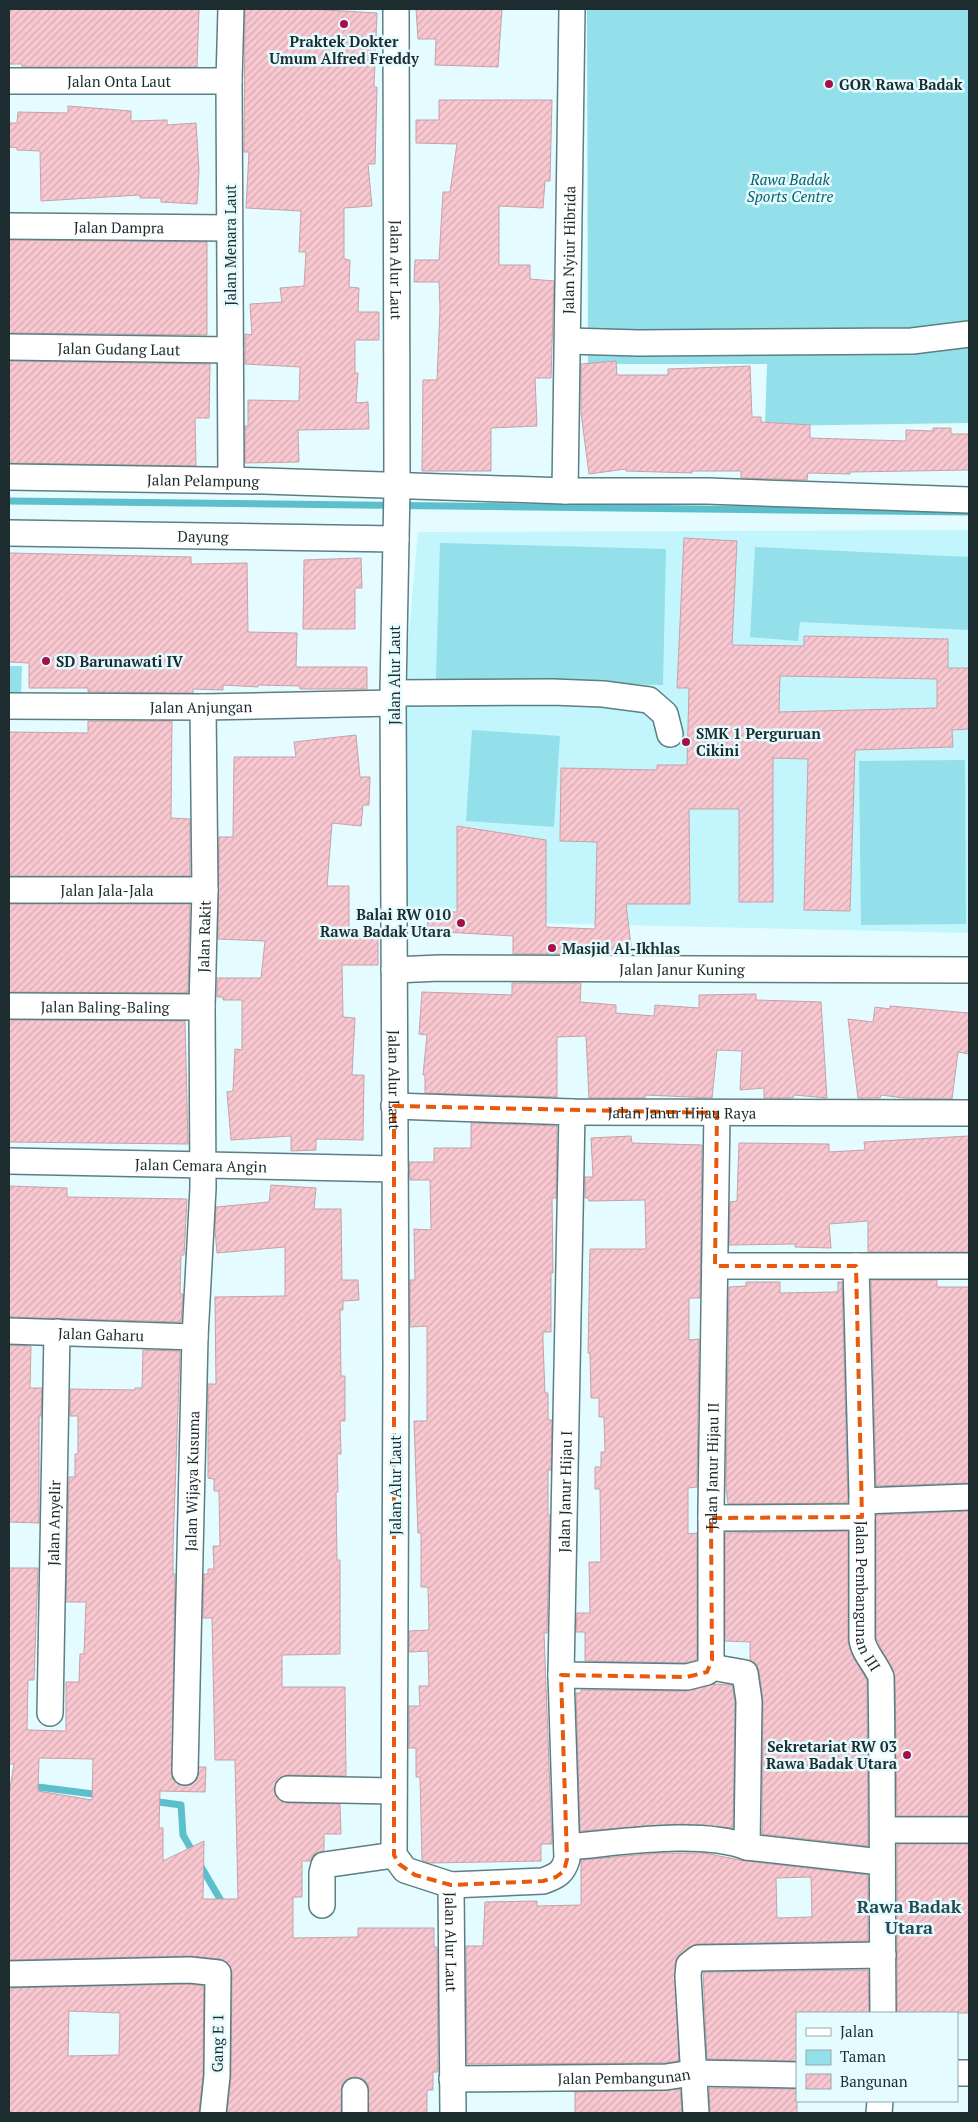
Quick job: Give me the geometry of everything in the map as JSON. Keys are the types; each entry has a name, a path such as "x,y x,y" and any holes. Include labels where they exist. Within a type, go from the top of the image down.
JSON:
{"street":[{"name":"Jalan Menara Laut","path":"231,9 229,81 231,480"},
{"name":"Jalan Alur Laut","path":"396,9 396,535 393,698 395,1169 394,1854 405,1870 451,1885 453,2113"},
{"name":"Jalan Nyiur Hibrida","path":"565,491 572,9"},
{"name":"Jalan Onta Laut","path":"9,81 229,81"},
{"name":"Jalan Dampra","path":"9,226 229,228"},
{"path":"568,341 639,343 912,341 969,334"},
{"name":"Jalan Gudang Laut","path":"9,347 230,350"},
{"name":"Jalan Pelampung","path":"9,478 231,480 565,491 707,491 969,500"},
{"name":"Dayung","path":"9,533 396,535"},
{"name":"Jalan Anjungan","path":"9,706 203,707 552,692 603,694 649,700 665,714 670,734"},
{"name":"Jalan Rakit","path":"203,707 205,890 202,1007 203,1176"},
{"name":"Jalan Jala-Jala","path":"9,890 205,890"},
{"name":"Jalan Janur Kuning","path":"394,970 440,968 969,970"},
{"name":"Jalan Baling-Baling","path":"9,1006 202,1007"},
{"name":"Jalan Janur Hijau Raya","path":"394,1106 572,1112 969,1113"},
{"name":"Jalan Janur Hijau I","path":"565,1859 561,1675 572,1112"},
{"name":"Jalan Janur Hijau II","path":"711,1667 711,1518 718,1113"},
{"name":"Jalan Cemara Angin","path":"9,1161 203,1176 395,1169"},
{"name":"Jalan Wijaya Kusuma","path":"185,1772 194,1337 203,1176"},
{"path":"715,1266 969,1266"},
{"name":"Jalan Pembangunan III","path":"856,1266 862,1509 862,1645 878,1668 881,1677 884,1830 881,1862 883,2012"},
{"name":"Jalan Gaharu","path":"9,1331 194,1337"},
{"name":"Jalan Anyelir","path":"50,1713 57,1332"},
{"path":"711,1518 862,1509 969,1497"},
{"path":"561,1675 687,1677 707,1672 711,1667 745,1673 749,1702 747,1847"},
{"path":"288,1789 394,1791"},
{"path":"884,1830 969,1830"},
{"path":"451,1885 543,1881 556,1877 565,1859 695,1838 733,1842 747,1847 881,1862"},
{"path":"322,1904 322,1873 324,1865 394,1854"},
{"path":"696,2113 681,2075 689,1965 698,1958 883,1955"},
{"name":"Gang E 1","path":"9,1974 190,1970 218,1974 216,2076 213,2113"},
{"name":"Jalan Pembangunan","path":"452,2079 796,2075"}],"highlighted area":[{"path":"394,1106 717,1113 715,1266 856,1266 862,1517 711,1518 712,1660 707,1672 687,1677 561,1675 567,1859 564,1871 556,1877 543,1881 451,1885 415,1875 399,1864 394,1855"}],"shaded area":[{"name":"SMK 1 Perguruan Cikini","path":"969,530 969,933 533,923 529,907 403,910 403,701 418,532"}],"green space":[{"name":"Rawa Badak Sports Centre","path":"587,9 969,9 969,423 765,426 767,364 588,364"},
{"path":"440,543 666,549 663,685 436,679"},
{"path":"755,547 969,557 969,630 800,622 798,641 750,637"},
{"path":"9,666 22,666 21,696 9,695"},
{"path":"472,730 560,736 554,827 466,821"},
{"path":"965,760 966,924 861,925 859,761"}],"building":[{"path":"9,9 199,9 197,67 22,67 22,64 9,64"},
{"path":"245,9 308,9 377,13 374,87 377,87 375,164 368,164 372,206 344,208 344,259 350,260 349,287 359,288 358,312 379,312 379,340 355,340 355,373 358,373 356,403 368,402 369,429 298,430 299,462 245,463 245,426 248,426 248,400 299,401 300,367 245,364 245,334 252,335 250,304 282,302 280,288 304,286 306,252 299,252 301,211 246,208 249,152 244,152"},
{"path":"416,9 502,9 498,67 435,65 436,39 418,39"},
{"path":"439,100 552,100 550,181 545,181 543,208 499,206 499,265 530,265 530,279 554,281 551,378 535,378 537,426 491,428 491,471 422,471 423,380 437,380 440,309 439,282 414,282 415,260 439,260 443,192 450,192 457,144 416,143 416,120 439,120"},
{"path":"68,106 131,111 131,121 167,120 167,125 196,123 199,170 197,204 161,202 161,198 140,198 140,195 41,201 40,151 17,150 17,148 9,147 9,123 17,123 18,112 68,113"},
{"path":"9,240 207,242 207,335 9,333"},
{"path":"9,361 210,364 209,418 195,418 196,466 9,463"},
{"path":"616,361 617,375 668,375 668,369 750,366 752,417 761,417 761,422 810,425 810,438 906,441 906,430 933,431 933,428 951,428 951,434 969,434 969,470 850,472 850,474 808,473 807,480 741,478 741,471 692,471 692,473 626,471 626,469 589,474 581,413 581,364"},
{"path":"684,538 737,541 732,645 804,646 804,636 948,639 948,668 969,668 969,729 952,730 953,747 855,750 850,911 804,910 808,759 773,758 773,902 739,902 739,809 689,809 690,904 626,904 632,954 513,954 513,936 427,931 429,911 457,912 457,826 546,840 546,927 595,929 597,842 560,841 561,768 657,770 657,765 687,765 689,688 677,688","holes":["780,676 937,679 937,708 779,712"]},
{"path":"9,553 191,557 191,564 247,563 248,632 297,633 296,667 367,667 367,689 300,689 300,686 258,685 258,687 223,685 223,690 193,689 193,693 88,692 88,688 29,688 29,663 9,662"},
{"path":"361,558 362,588 355,588 355,629 303,629 304,560"},
{"path":"88,721 172,721 171,818 190,819 190,876 9,876 9,732 88,733"},
{"path":"356,735 360,777 370,777 369,805 363,805 361,826 332,823 327,886 349,886 349,936 378,936 378,965 342,965 343,1017 355,1018 352,1075 364,1075 363,1140 316,1139 316,1150 291,1151 291,1136 231,1140 227,1092 233,1091 235,1049 242,1050 242,1000 223,1000 223,997 217,997 217,978 261,978 265,941 218,939 219,837 233,837 234,757 296,757 294,742"},
{"path":"9,904 190,904 188,993 9,992"},
{"path":"512,983 581,983 580,1002 616,1005 616,1013 654,1016 655,1005 699,1008 699,995 756,994 756,1000 821,1002 827,1098 794,1095 793,1098 764,1098 764,1088 740,1090 742,1051 717,1050 712,1098 645,1095 645,1098 589,1098 586,1036 557,1037 557,1097 425,1093 425,1075 423,1075 427,1035 419,1034 422,992 512,995"},
{"path":"890,1006 969,1013 969,1054 958,1052 952,1099 904,1098 881,1095 880,1098 858,1098 848,1019 873,1022 875,1007 890,1009"},
{"path":"9,1020 185,1021 188,1144 9,1142"},
{"path":"471,1123 557,1126 556,1198 552,1198 553,1273 551,1273 551,1332 543,1332 545,1393 548,1393 548,1420 552,1420 551,1470 548,1470 548,1515 550,1515 547,1633 544,1633 552,1844 541,1844 541,1861 429,1863 422,1860 420,1777 416,1777 416,1748 409,1748 409,1706 420,1706 419,1686 429,1686 428,1651 409,1652 409,1631 429,1630 428,1587 421,1587 421,1533 418,1533 414,1421 427,1421 427,1326 410,1327 410,1280 415,1280 414,1229 431,1230 430,1180 410,1180 409,1162 434,1162 434,1148 471,1148"},
{"path":"631,1136 632,1143 702,1145 700,1298 689,1298 689,1340 699,1339 697,1487 688,1488 688,1534 697,1533 697,1660 685,1663 585,1661 585,1632 576,1632 577,1613 590,1613 589,1562 601,1562 600,1489 595,1489 595,1467 601,1467 601,1452 605,1452 604,1417 599,1417 599,1398 591,1398 590,1353 588,1353 590,1249 646,1249 645,1200 589,1201 588,1198 585,1198 585,1177 593,1177 591,1138"},
{"path":"969,1136 969,1252 868,1252 868,1221 829,1224 831,1248 795,1247 795,1244 729,1245 730,1202 737,1201 739,1143 829,1144 829,1152 865,1150 864,1142"},
{"path":"271,1185 316,1188 314,1209 341,1209 342,1280 358,1280 359,1300 343,1301 343,1310 340,1310 341,1376 345,1376 345,1421 340,1421 341,1454 337,1454 338,1492 336,1492 337,1560 340,1560 340,1654 282,1655 282,1687 345,1687 346,1776 288,1775 281,1777 274,1788 276,1796 287,1803 340,1804 341,1834 324,1834 324,1850 315,1854 310,1861 302,1861 302,1897 293,1897 293,1938 358,1937 358,1928 434,1928 434,1947 437,1947 438,2072 433,2072 433,2090 427,2090 427,2113 369,2113 368,2084 363,2079 355,2077 348,2078 342,2084 341,2113 227,2113 231,2076 232,1973 230,1966 220,1959 190,1956 9,1960 9,1794 14,1764 9,1764 9,1568 38,1568 34,1680 28,1680 27,1730 66,1731 66,1682 79,1682 80,1654 84,1654 86,1602 66,1602 69,1477 75,1477 75,1454 78,1454 78,1416 70,1416 70,1389 135,1390 135,1388 142,1388 143,1350 180,1351 173,1548 173,1574 175,1574 172,1778 178,1784 191,1785 197,1779 199,1767 206,1767 205,1792 160,1791 159,1828 163,1828 163,1861 204,1841 203,1899 238,1899 235,1760 215,1760 212,1618 203,1618 204,1574 208,1574 208,1569 214,1569 213,1546 220,1546 219,1491 214,1491 214,1479 208,1478 208,1384 216,1384 215,1297 285,1296 285,1247 217,1253 216,1207 269,1202","holes":["39,1758 93,1759 92,1800 38,1791"]},
{"path":"9,1186 67,1188 67,1197 187,1199 184,1255 181,1255 180,1294 183,1294 181,1322 9,1317"},
{"path":"871,1280 937,1280 937,1287 969,1287 969,1483 876,1486"},
{"path":"746,1282 780,1282 780,1293 838,1292 838,1282 842,1282 848,1503 728,1504 726,1487 729,1287 746,1286"},
{"path":"9,1345 31,1346 30,1388 42,1388 41,1416 39,1416 39,1523 9,1522"},
{"path":"969,1511 969,1816 897,1816 895,1677 876,1638 876,1515"},
{"path":"848,1531 848,1641 852,1655 867,1680 868,1846 762,1834 763,1701 759,1671 756,1663 750,1660 750,1642 725,1641 725,1533"},
{"path":"713,1684 732,1685 735,1702 733,1828 682,1824 580,1831 576,1693 581,1693 581,1690 687,1691"},
{"path":"897,1844 969,1844 969,2013 897,2012"},
{"path":"659,1853 704,1853 745,1861 868,1875 868,1941 698,1944 689,1947 677,1958 675,1964 679,2061 665,2063 467,2064 466,1946 483,1946 485,1902 537,1901 537,1906 581,1905 581,1860","holes":["811,1877 812,1917 777,1918 776,1878"]},
{"path":"868,1970 869,2012 796,2012 796,2061 707,2059 703,1972"},
{"path":"189,1984 204,1986 203,2075 199,2113 9,2113 9,1988","holes":["69,2011 120,2013 119,2055 68,2056"]},
{"path":"709,2088 796,2089 797,2113 710,2113"},
{"path":"680,2089 682,2113 575,2113 575,2092"}],"waterway":[{"path":"9,501 968,512"},
{"path":"30,1786 101,1795"},
{"path":"151,1801 181,1805 183,1835 194,1854"},
{"path":"199,1863 224,1906"},
{"path":"678,2014 679,2063"}],"place":[{"name":"Praktek Dokter Umum Alfred Freddy","path":"344,24"},
{"name":"GOR Rawa Badak","path":"829,84"},
{"name":"SD Barunawati IV","path":"46,661"},
{"name":"SMK 1 Perguruan Cikini","path":"686,742"},
{"name":"Balai RW 010 Rawa Badak Utara","path":"461,923"},
{"name":"Masjid Al-Ikhlas","path":"552,948"},
{"name":"Sekretariat RW 03 Rawa Badak Utara","path":"907,1755"}],"district":[{"name":"Rawa Badak Utara","path":"909,1916"}]}
